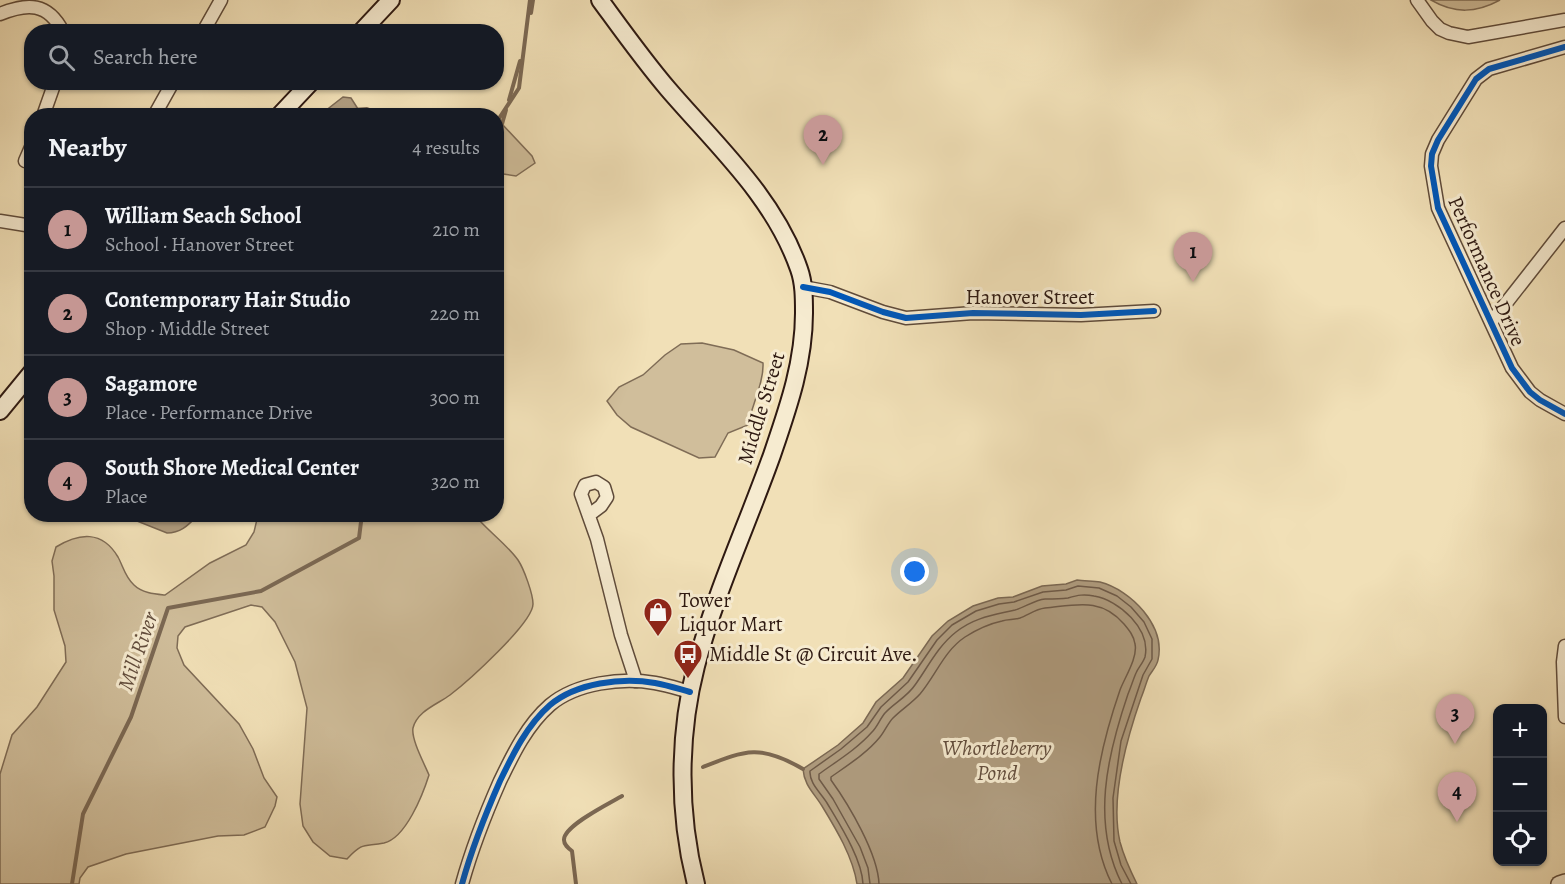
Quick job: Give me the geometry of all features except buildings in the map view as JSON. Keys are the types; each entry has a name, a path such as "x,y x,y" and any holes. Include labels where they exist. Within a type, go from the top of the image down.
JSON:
{"main road":[{"path":"368,24 391,0"},
{"name":"Middle Street","path":"600,0 666,87 749,180 790,245 803,287 804,340 799,370 760,487 717,599 690,692 683,756 683,792 685,823 696,884"},
{"path":"287,108 303,90"},
{"path":"0,411 24,382"}],"street":[{"path":"206,24 220,0"},
{"path":"1417,0 1440,28 1449,33 1468,37 1565,20"},
{"path":"0,14 18,7 40,4 58,24"},
{"name":"Performance Drive","path":"1565,47 1490,69 1476,79 1438,140 1432,154 1433,184 1438,208 1492,321 1498,339 1521,382 1540,400 1565,414"},
{"path":"46,108 52,90"},
{"path":"158,108 169,90"},
{"path":"0,221 24,225"},
{"name":"Performance Drive","path":"1492,321 1565,228"},
{"name":"Hanover Street","path":"803,287 830,292 906,318 973,313 1081,315 1154,311"},
{"path":"589,515 636,681"},
{"path":"1565,646 1563,662 1565,717"},
{"path":"462,884 480,828 513,754 537,718 549,706 572,692 588,687 636,681 655,682 690,692"},
{"path":"1559,884 1565,882"}],"shaded area":[{"path":"1431,0 1500,0 1474,9 1457,10"},
{"path":"504,126 532,156 535,163 516,176 504,174"},
{"path":"702,343 734,350 763,363 763,370 748,425 728,433 715,457 699,458 631,427 617,415 607,401 619,387 643,375 681,344"},
{"path":"256,522 481,522 514,555 523,569 533,600 530,613 498,652 450,695 423,712 415,722 414,738 429,775 418,804 406,824 392,839 384,843 361,847 347,859 330,856 313,842 303,826 300,804 307,708 295,662 275,622 262,607 251,605 185,627 178,636 177,648 184,665 239,724 253,749 264,778 277,797 265,827 244,835 218,836 126,854 88,867 80,878 79,884 0,884 0,774 12,735 37,707 66,662 65,646 54,610 52,561 56,547 82,537 97,538 112,548 128,579 137,588 153,594 165,595 210,563 246,545 254,532"}],"water":[{"path":"343,97 351,98 357,108 329,108"},
{"path":"140,522 191,522 181,530 167,533"},
{"name":"Whortleberry Pond","path":"1077,580 1100,582 1123,593 1144,611 1157,635 1158,660 1149,676 1136,714 1122,769 1117,807 1120,842 1137,884 857,884 852,864 843,844 807,784 803,769 838,745 863,723 876,702 903,678 932,636 948,621 973,606 998,598 1013,597 1042,586 1066,584"}],"waterway":[{"name":"Mill River","path":"504,111 519,88 530,0"},
{"name":"Mill River","path":"531,13 533,0"},
{"path":"509,100 520,61"},
{"name":"Mill River","path":"504,117 506,110"},
{"name":"Mill River","path":"72,884 83,814 131,717 168,608 261,591 359,538 361,522"},
{"path":"703,767 753,752 775,756 803,769"},
{"path":"576,884 572,851 564,842 566,834 588,815 622,796"}],"cycle path":[{"path":"1565,47 1489,69 1476,79 1438,140 1432,154 1431,166 1438,208 1512,368 1530,392 1565,414"},
{"path":"803,287 830,292 906,318 973,313 1081,315 1154,311"},
{"path":"462,884 494,794 515,750 550,705 573,691 614,682 642,681 690,692"}],"place":[{"name":"Contemporary Hair Studio","path":"823,165"},
{"name":"William Seach School","path":"1193,282"},
{"name":"Tower Liquor Mart","path":"658,638"},
{"name":"Middle St @ Circuit Ave.","path":"688,680"},
{"name":"Sagamore","path":"1455,744"},
{"name":"South Shore Medical Center","path":"1457,822"}]}
